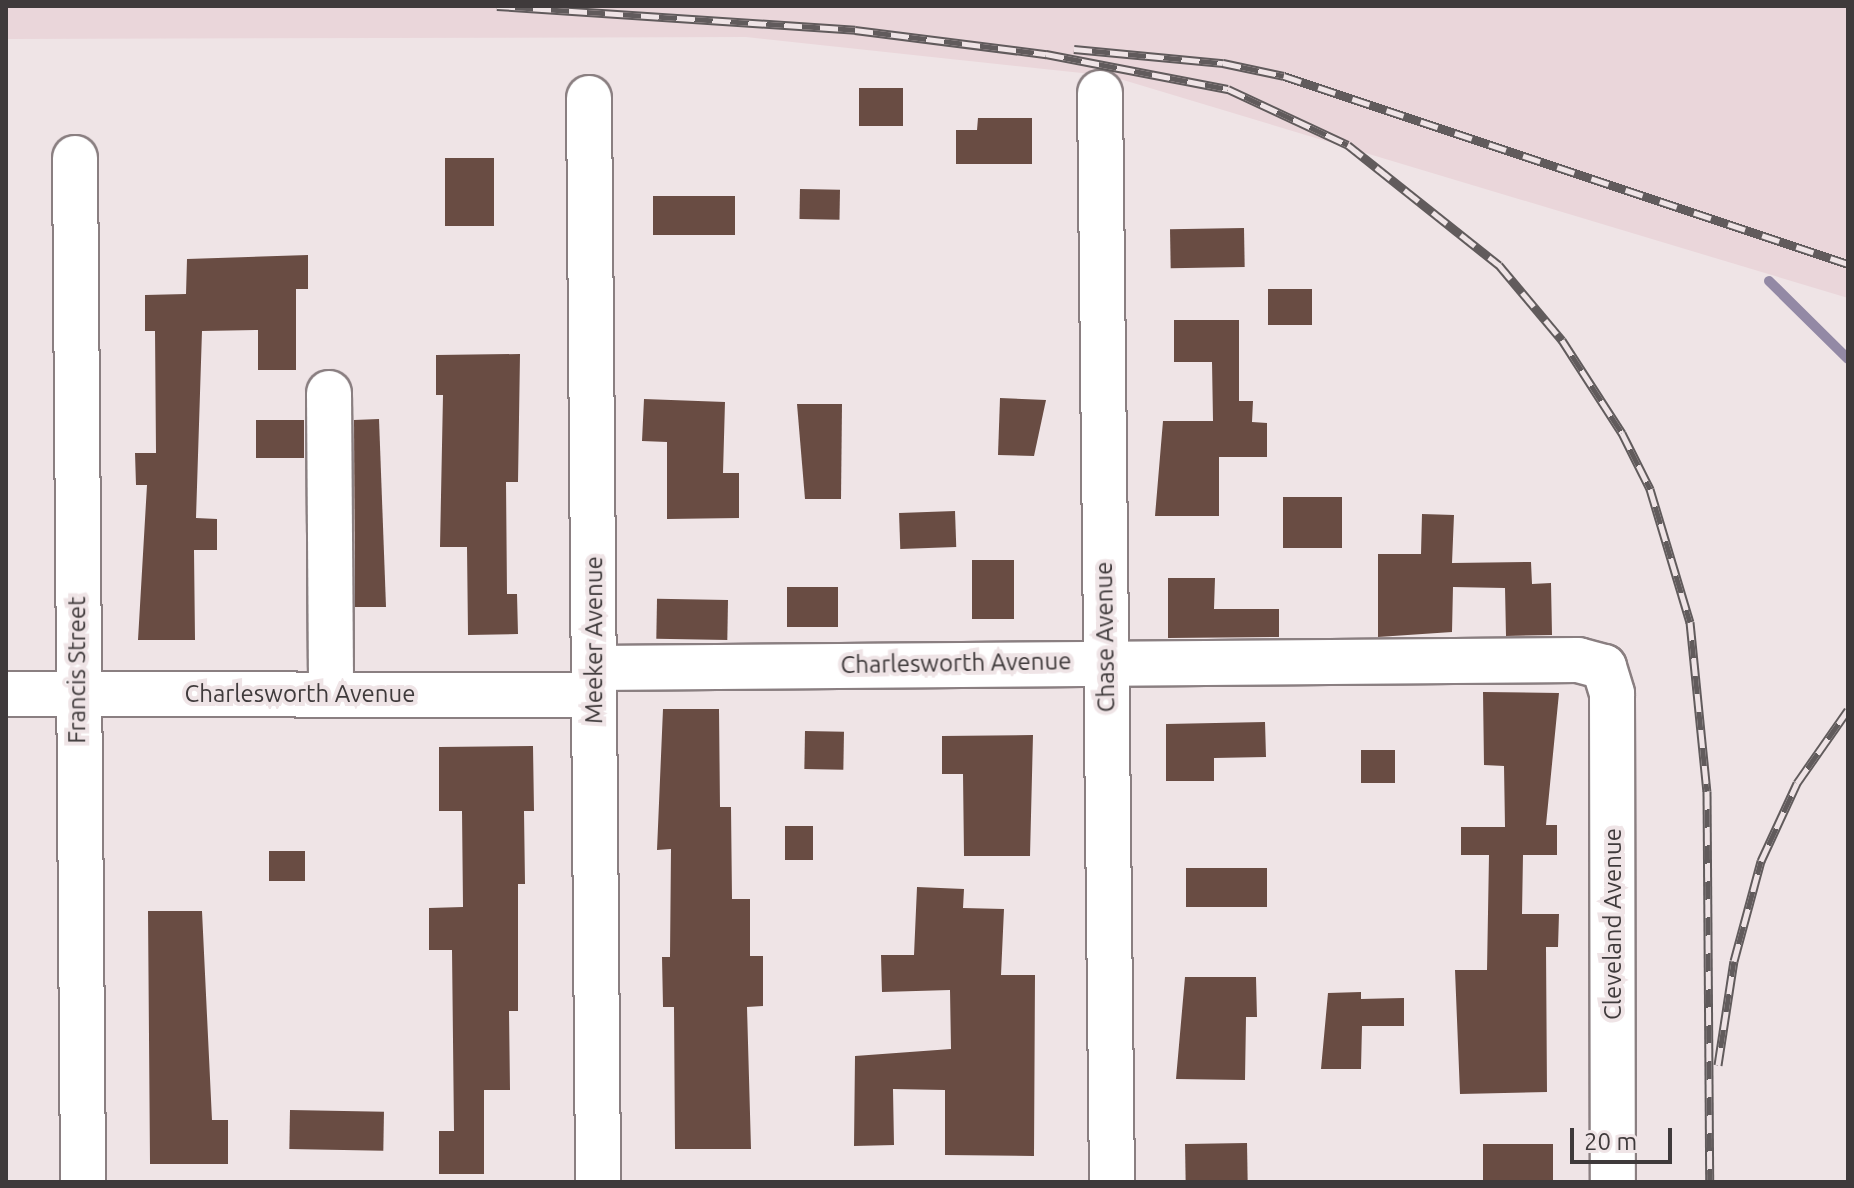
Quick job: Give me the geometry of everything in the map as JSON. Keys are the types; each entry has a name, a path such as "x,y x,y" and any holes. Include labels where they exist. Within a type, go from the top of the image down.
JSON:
{"street":[{"name":"Chase Avenue","path":"1100,93 1112,1182"},
{"name":"Meeker Avenue","path":"589,98 598,1182"},
{"name":"Francis Street","path":"75,158 83,1182"},
{"path":"329,393 331,694"},
{"name":"Charlesworth Avenue","path":"6,694 331,694 1105,660 1578,660 1604,667"},
{"name":"Cleveland Avenue","path":"1604,667 1612,694 1613,1182"}],"shaded area":[{"path":"6,6 1848,6 1848,298 1110,76 746,37 6,39"}],"building":[{"path":"859,88 903,88 903,126 859,126"},
{"path":"978,118 1032,118 1032,164 956,164 956,130 977,130"},
{"path":"445,158 494,158 494,226 445,226"},
{"path":"800,189 840,190 839,220 799,219"},
{"path":"653,196 735,196 735,235 653,235"},
{"path":"1244,228 1245,267 1171,268 1170,229"},
{"path":"308,255 308,289 296,289 296,370 258,370 258,330 202,331 196,518 217,519 217,550 194,550 195,640 138,640 147,485 136,485 135,453 156,453 155,331 145,331 145,295 186,294 187,259"},
{"path":"1268,289 1312,289 1312,325 1268,325"},
{"path":"1174,320 1239,320 1239,401 1253,401 1252,422 1267,423 1267,457 1219,457 1219,516 1155,516 1163,421 1213,421 1212,362 1174,362"},
{"path":"520,354 518,482 506,482 507,594 517,594 518,634 468,635 467,547 440,547 443,395 436,395 436,355"},
{"path":"1000,398 1046,400 1034,456 998,455"},
{"path":"644,399 725,402 723,473 739,473 739,518 667,519 667,442 642,441"},
{"path":"797,404 842,404 841,499 805,499"},
{"path":"379,419 386,607 355,607 354,420"},
{"path":"256,420 304,420 304,458 256,458"},
{"path":"1283,497 1342,497 1342,548 1283,548"},
{"path":"955,511 956,547 900,549 899,513"},
{"path":"1422,514 1454,515 1452,563 1531,562 1532,584 1551,583 1552,635 1506,636 1505,588 1453,587 1452,632 1378,637 1378,554 1421,554"},
{"path":"972,560 1014,560 1014,619 972,619"},
{"path":"1168,578 1215,578 1214,609 1279,609 1279,637 1168,638"},
{"path":"787,587 838,587 838,627 787,627"},
{"path":"657,599 728,600 727,640 656,639"},
{"path":"1483,692 1559,693 1546,825 1557,825 1557,855 1523,855 1522,914 1559,914 1558,947 1546,947 1547,1092 1460,1094 1455,970 1487,970 1489,855 1461,855 1461,827 1505,827 1504,766 1484,765"},
{"path":"663,709 719,709 720,807 731,807 732,899 750,899 750,956 763,956 763,1006 747,1007 751,1149 675,1149 674,1007 663,1007 662,957 670,957 671,849 657,850"},
{"path":"1265,722 1266,757 1214,758 1214,781 1166,781 1166,724"},
{"path":"805,731 844,732 843,770 804,769"},
{"path":"1033,735 1030,856 964,856 963,774 942,774 942,736"},
{"path":"533,746 534,811 524,811 525,884 518,884 518,1011 509,1011 510,1090 484,1090 484,1174 439,1174 439,1131 454,1131 452,950 429,950 429,908 463,907 462,811 439,811 439,747"},
{"path":"1361,750 1395,750 1395,783 1361,783"},
{"path":"785,826 813,826 813,860 785,860"},
{"path":"269,851 305,851 305,881 269,881"},
{"path":"1186,868 1267,868 1267,907 1186,907"},
{"path":"917,887 964,889 963,908 1004,909 1001,975 1035,975 1034,1156 945,1155 945,1090 893,1089 894,1145 854,1146 855,1056 951,1049 950,990 882,992 881,955 914,955"},
{"path":"148,911 202,911 212,1120 228,1120 228,1164 150,1164"},
{"path":"1185,977 1256,977 1257,1017 1246,1017 1245,1080 1176,1079"},
{"path":"1361,992 1361,999 1404,998 1404,1026 1362,1026 1361,1069 1321,1069 1328,993"},
{"path":"290,1110 384,1112 383,1151 289,1149"},
{"path":"1247,1143 1248,1182 1186,1182 1185,1144"},
{"path":"1483,1144 1553,1144 1553,1182 1483,1182"}],"waterway":[{"path":"1769,281 1848,359"}],"railway":[{"path":"497,6 855,30 1046,54 1228,89 1348,145 1499,265 1562,340 1622,433 1650,489 1690,622 1707,791 1710,1182"},
{"path":"1074,49 1223,63 1284,76 1848,264"},
{"path":"1718,1065 1734,961 1761,861 1797,783 1848,710"}]}
